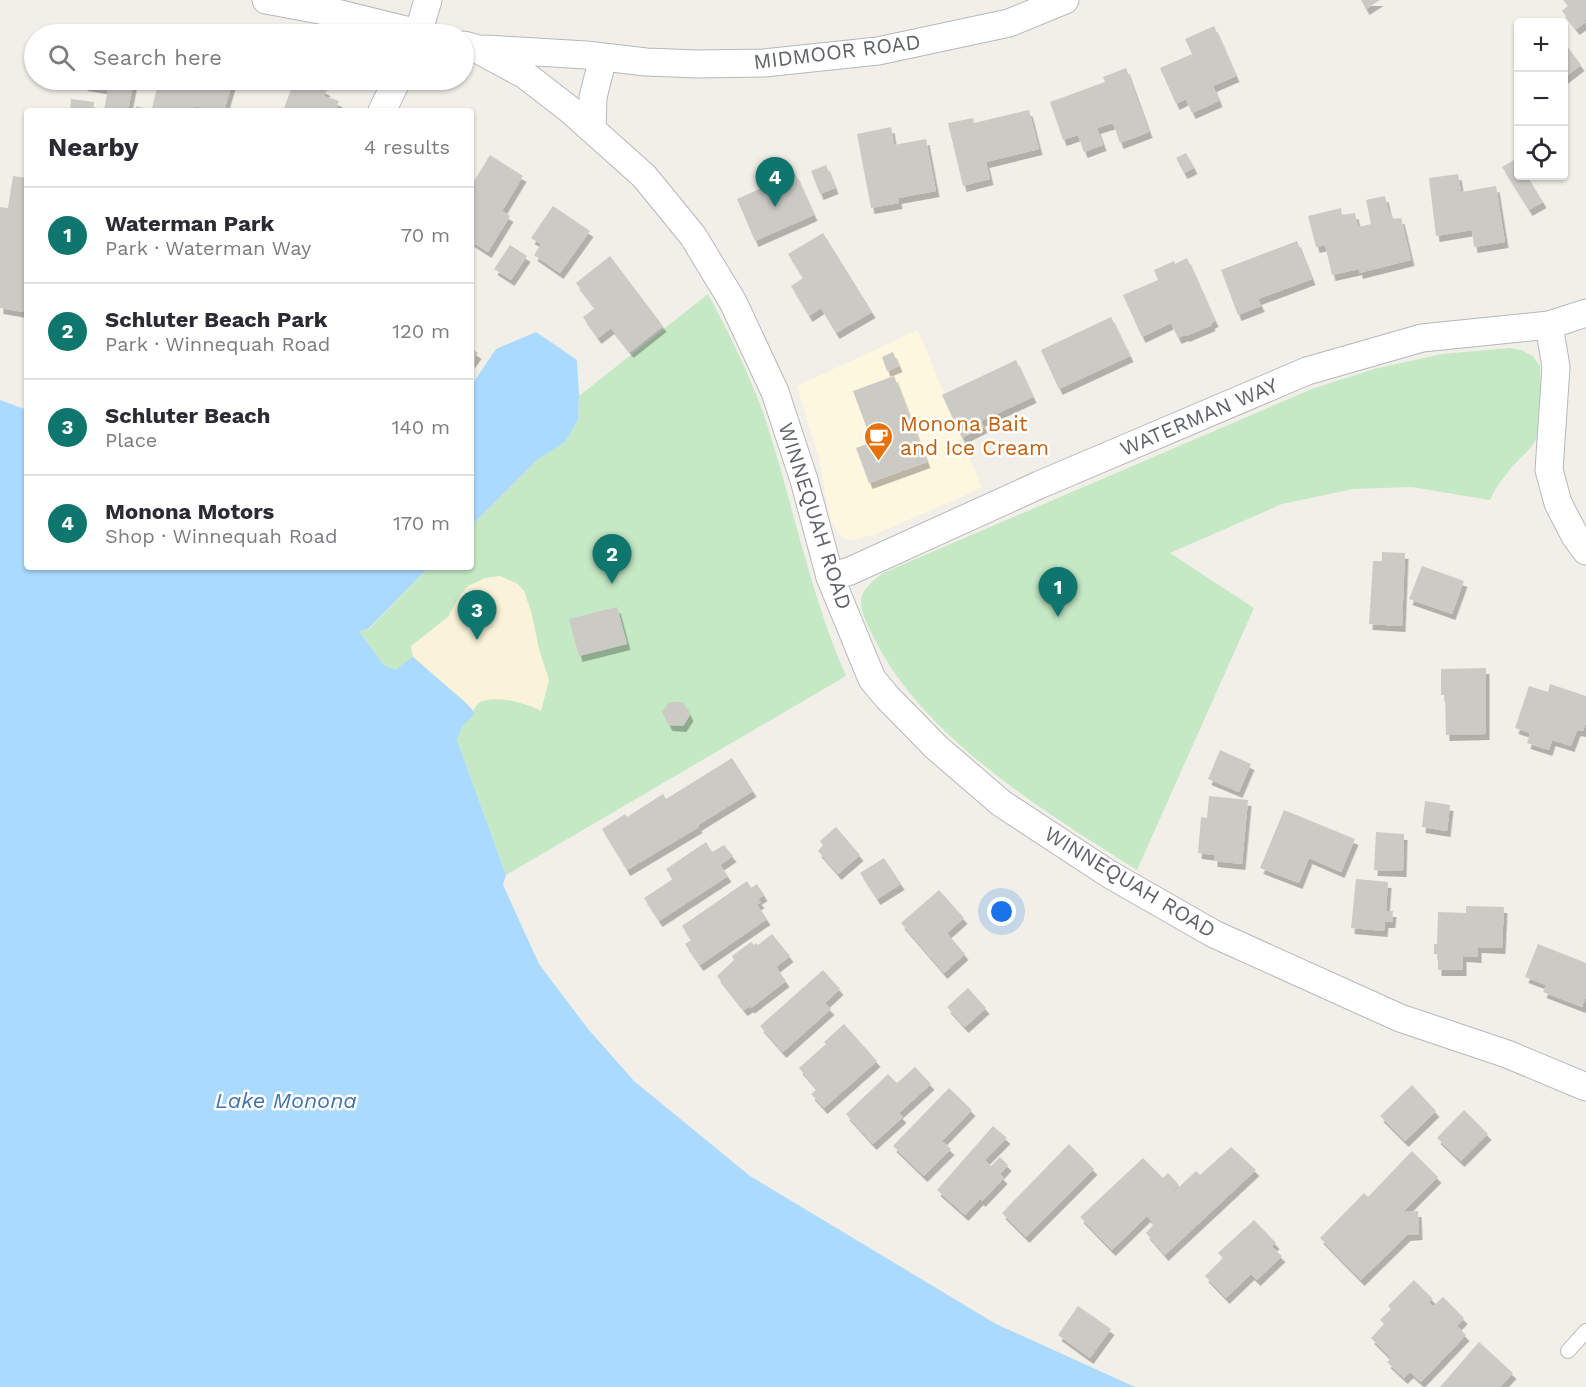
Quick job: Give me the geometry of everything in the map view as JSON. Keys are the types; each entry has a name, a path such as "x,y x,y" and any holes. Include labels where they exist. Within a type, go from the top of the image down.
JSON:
{"street":[{"path":"266,0 380,24"},
{"path":"422,24 429,0"},
{"name":"MIDMOOR ROAD","path":"474,46 698,64 764,63 878,51 1009,23 1065,0"},
{"name":"WINNEQUAH ROAD","path":"474,48 525,75 592,129 644,176 693,236 733,302 776,392 804,480 830,577 872,679 886,697 936,747 1001,803 1109,874 1214,934 1400,1018 1507,1054 1586,1087"},
{"path":"592,129 593,98 603,58"},
{"path":"383,108 392,90"},
{"name":"WATERMAN WAY","path":"830,577 850,571 1039,484 1307,371 1422,338 1549,325 1586,313"},
{"path":"1549,325 1556,367 1549,470 1558,503 1575,536 1586,551"}],"lane":[{"path":"1568,1351 1586,1330"}],"shaded area":[{"path":"918,330 982,488 876,534 854,540 842,538 831,522 818,455 797,386"}],"green space":[{"path":"708,294 756,393 813,584 846,676 506,875 457,740 462,727 474,713 383,664 359,631 369,629 426,570 474,570 474,523 537,460 565,442 578,420 579,396"},
{"path":"1509,348 1521,350 1533,356 1540,366 1541,428 1533,445 1511,468 1490,500 1412,487 1353,489 1282,504 1170,553 1254,608 1137,870 1027,798 956,741 924,710 897,676 866,622 861,607 863,593 883,573 1312,389 1374,369 1442,354"}],"sand":[{"path":"500,576 518,584 524,591 531,611 539,649 549,680 541,711 519,703 493,699 479,703 473,711 413,657 411,646 448,617 460,595 468,586 485,578"}],"water":[{"path":"536,332 577,360 578,420 565,442 537,460 474,523 474,382 496,349"},
{"name":"Lake Monona","path":"0,400 24,409 24,570 426,570 368,629 359,631 383,664 395,670 413,657 475,713 462,727 457,740 506,875 503,885 539,964 588,1029 634,1081 750,1176 996,1324 1135,1387 0,1387"}],"building":[{"path":"1361,0 1380,0 1366,9"},
{"path":"1563,0 1586,0 1586,19 1584,20 1586,22 1576,29 1562,11 1568,6"},
{"path":"1214,26 1236,76 1213,86 1219,101 1192,113 1186,99 1176,104 1160,68 1192,54 1185,39"},
{"path":"1568,47 1581,65 1568,75"},
{"path":"1126,68 1149,132 1120,143 1113,123 1097,128 1103,145 1084,152 1078,135 1063,140 1050,102 1105,82 1103,77"},
{"path":"108,90 132,90 129,108 104,108"},
{"path":"156,90 230,90 225,108 195,106 194,108 152,108"},
{"path":"291,90 327,90 324,96 339,101 336,108 284,108"},
{"path":"71,99 94,102 93,108 70,108"},
{"path":"1029,110 1039,149 986,162 990,179 963,186 948,123 973,118 974,123"},
{"path":"891,127 894,145 926,139 936,191 898,198 899,203 871,208 857,134"},
{"path":"1186,153 1194,168 1184,173 1176,158"},
{"path":"490,155 523,176 502,211 510,216 488,252 474,243 474,181"},
{"path":"1514,160 1514,180 1529,180 1543,202 1529,210 1502,167"},
{"path":"826,165 835,188 820,194 811,171"},
{"path":"795,173 814,215 755,241 737,199"},
{"path":"1458,174 1461,192 1496,186 1505,242 1474,247 1472,230 1436,236 1429,178"},
{"path":"13,176 24,178 23,312 0,308 0,207 8,208"},
{"path":"1385,196 1389,213 1391,212 1393,219 1401,218 1411,260 1359,273 1359,269 1332,275 1325,245 1316,247 1308,216 1341,208 1342,215 1355,213 1358,227 1371,224 1366,200"},
{"path":"553,206 590,231 560,273 534,255 541,244 531,238"},
{"path":"823,233 872,312 836,333 821,308 809,316 791,286 803,278 788,254"},
{"path":"1297,241 1312,279 1258,299 1261,306 1238,315 1221,270"},
{"path":"510,245 527,256 511,280 494,269"},
{"path":"610,256 663,326 630,352 611,328 598,338 583,317 595,308 576,283"},
{"path":"1187,258 1215,321 1211,323 1212,325 1178,338 1171,323 1142,337 1123,295 1158,280 1154,270"},
{"path":"1111,317 1130,356 1059,389 1041,350"},
{"path":"893,352 899,366 887,371 882,357"},
{"path":"1016,360 1033,397 981,421 984,427 962,438 942,395"},
{"path":"894,376 927,462 869,483 856,448 872,442 853,391"},
{"path":"1382,552 1405,553 1402,626 1369,624 1373,561 1382,561"},
{"path":"1422,566 1464,581 1452,614 1409,599"},
{"path":"617,607 627,644 579,656 569,619"},
{"path":"1486,668 1486,734 1446,735 1445,695 1441,695 1441,669"},
{"path":"1550,684 1586,696 1586,722 1583,731 1577,730 1571,746 1552,740 1549,750 1527,743 1530,733 1515,728 1529,686 1548,692"},
{"path":"669,702 683,702 690,715 683,726 669,725 662,712"},
{"path":"1220,750 1251,764 1239,792 1208,779"},
{"path":"732,758 753,791 698,825 699,827 627,870 602,829 625,814 627,817 663,794 666,799"},
{"path":"1209,796 1248,800 1242,864 1214,861 1214,855 1198,853 1201,817 1207,818"},
{"path":"1425,801 1450,805 1447,831 1422,827"},
{"path":"1284,810 1355,839 1341,872 1309,858 1299,883 1260,868"},
{"path":"836,827 860,855 838,874 818,851 823,845 820,841"},
{"path":"1376,832 1404,834 1403,871 1374,870"},
{"path":"706,842 712,852 724,845 733,856 720,865 728,876 659,921 644,898 673,879 666,869"},
{"path":"884,858 901,884 877,899 860,873"},
{"path":"1356,879 1388,882 1386,911 1393,911 1392,922 1385,922 1384,931 1351,928"},
{"path":"747,881 751,888 757,884 764,895 758,899 761,902 757,905 767,919 700,965 685,944 691,940 682,926"},
{"path":"939,890 964,918 947,933 965,954 944,973 901,923"},
{"path":"1466,906 1504,907 1502,948 1478,947 1478,957 1463,956 1463,970 1438,970 1438,954 1434,954 1434,944 1437,944 1438,912 1466,913"},
{"path":"772,934 790,956 776,967 786,981 751,1008 750,1006 744,1010 717,976 734,960 732,956 751,942 758,945"},
{"path":"1538,944 1586,963 1586,996 1582,1007 1543,992 1546,985 1525,977"},
{"path":"823,970 840,989 825,1003 831,1009 783,1052 760,1026"},
{"path":"968,988 986,1008 965,1027 947,1007"},
{"path":"844,1024 877,1061 824,1108 811,1094 817,1089 799,1068"},
{"path":"915,1067 931,1084 899,1113 903,1117 873,1144 846,1114 888,1074 897,1083"},
{"path":"1412,1085 1436,1111 1405,1141 1380,1116"},
{"path":"949,1088 972,1110 942,1141 951,1149 924,1176 893,1146"},
{"path":"1464,1110 1488,1134 1461,1161 1437,1138"},
{"path":"993,1126 1007,1138 985,1160 991,1166 1000,1157 1008,1165 1000,1174 1004,1178 965,1215 937,1190"},
{"path":"1069,1144 1094,1169 1026,1237 1002,1213"},
{"path":"1231,1147 1256,1170 1165,1255 1146,1233 1154,1224 1147,1216 1112,1250 1080,1217 1143,1158 1163,1178 1168,1173 1179,1185 1162,1203 1196,1171 1200,1175"},
{"path":"1412,1151 1438,1177 1403,1212 1418,1211 1419,1234 1407,1235 1361,1280 1320,1238 1364,1193 1368,1197"},
{"path":"1254,1220 1276,1243 1272,1247 1282,1256 1257,1280 1251,1274 1226,1298 1205,1276 1223,1258 1218,1253"},
{"path":"1414,1280 1433,1299 1429,1302 1433,1306 1443,1297 1464,1318 1457,1326 1466,1335 1421,1382 1410,1372 1404,1378 1387,1362 1391,1358 1371,1338 1384,1324 1380,1320 1391,1309 1388,1306"},
{"path":"1078,1306 1111,1329 1090,1358 1058,1335"},
{"path":"1479,1342 1513,1373 1500,1387 1440,1387"}],"place":[{"name":"Monona Motors","path":"775,207"},
{"name":"Monona Bait and Ice Cream","path":"879,462"},
{"name":"Schluter Beach Park","path":"612,584"},
{"name":"Waterman Park","path":"1058,617"},
{"name":"Schluter Beach","path":"477,640"}]}
